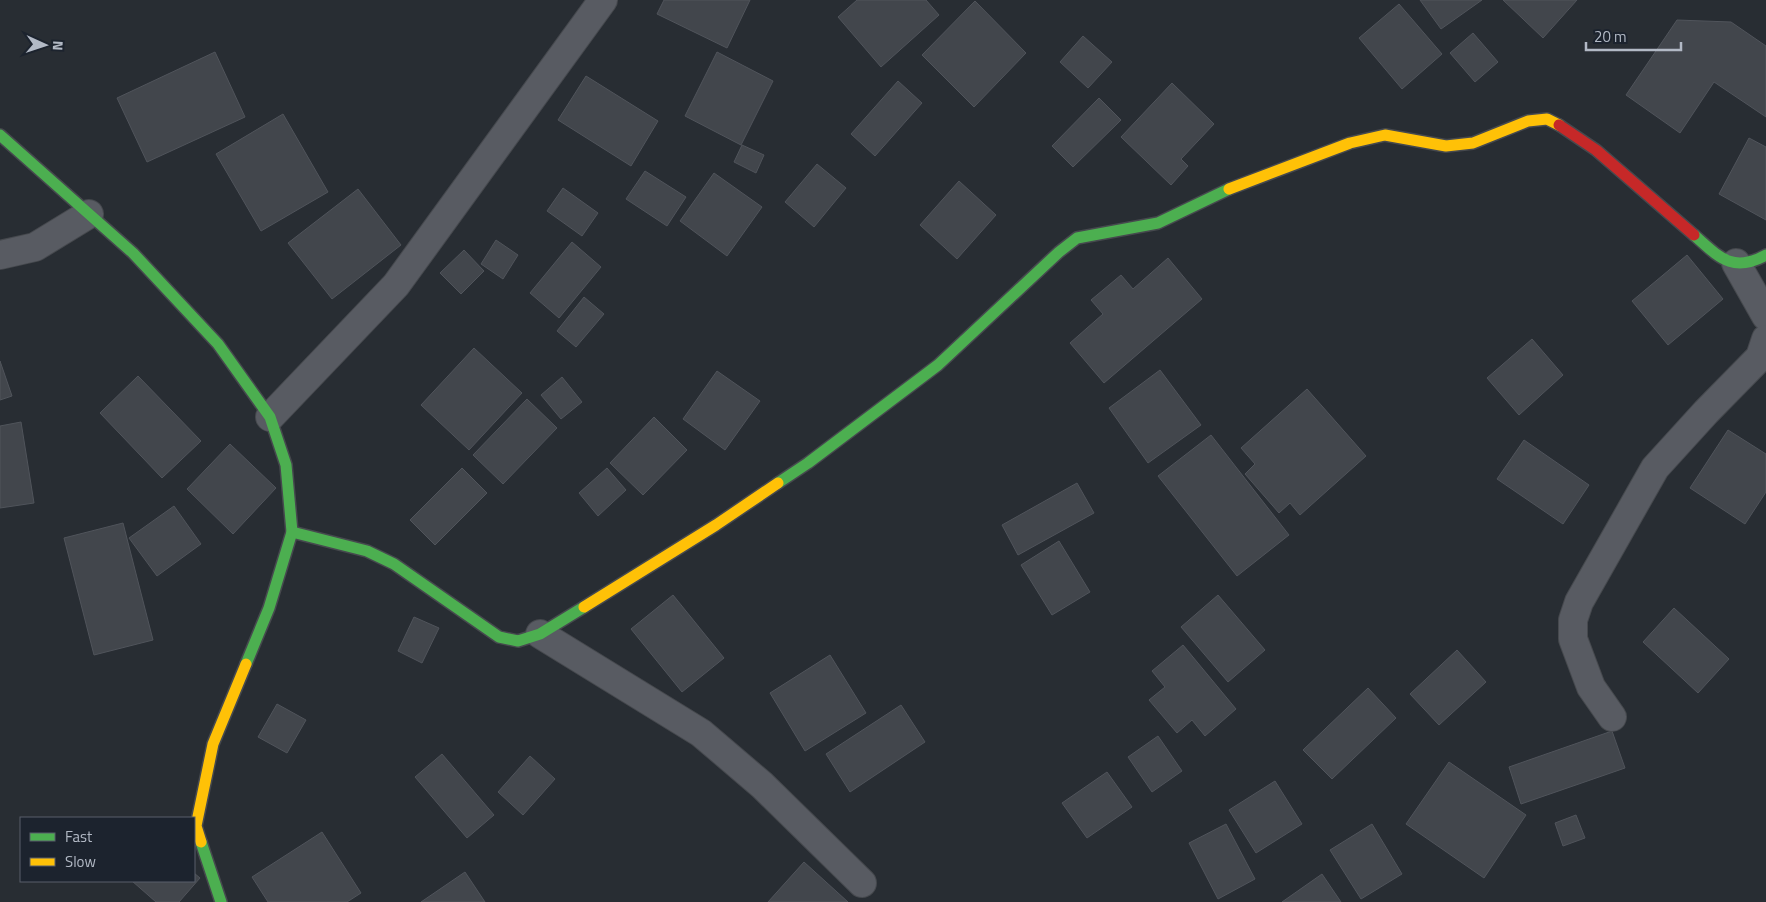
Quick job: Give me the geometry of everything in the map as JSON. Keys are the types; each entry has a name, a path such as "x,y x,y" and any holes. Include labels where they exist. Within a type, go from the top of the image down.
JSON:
{"street":[{"path":"270,417 396,285 603,0"},
{"path":"292,532 366,551 394,564 499,637 518,641 540,634 716,526 808,463 938,365 1059,252 1077,238 1158,223 1223,191 1350,143 1385,135 1446,146 1473,143 1528,121 1547,119 1565,128 1596,150 1723,260 1736,263 1754,262 1766,255"},
{"path":"0,135 133,253 218,344 270,417 286,465 292,532 269,608 214,744 196,826 221,902"},
{"path":"0,255 35,247 89,214"},
{"path":"1736,263 1766,316"},
{"path":"1612,717 1591,687 1573,639 1573,620 1579,602 1655,468 1760,357 1766,339"},
{"path":"540,634 701,733 762,785 862,883"}],"building":[{"path":"664,0 750,0 727,48 657,14"},
{"path":"857,0 926,0 939,15 881,67 838,17"},
{"path":"1420,0 1482,0 1441,29"},
{"path":"1503,0 1577,0 1543,38"},
{"path":"975,1 1026,53 974,107 922,55"},
{"path":"1399,4 1442,54 1402,89 1359,38"},
{"path":"1677,20 1731,22 1766,46 1766,117 1714,82 1680,133 1626,95"},
{"path":"1473,33 1498,62 1475,82 1450,53"},
{"path":"1083,36 1112,62 1088,88 1060,62"},
{"path":"215,52 245,117 147,162 117,98"},
{"path":"717,52 773,81 741,145 685,116"},
{"path":"586,76 658,121 631,166 558,120"},
{"path":"898,81 922,103 875,156 851,134"},
{"path":"1172,83 1214,124 1181,159 1188,166 1171,185 1121,137"},
{"path":"1099,98 1121,120 1073,167 1052,146"},
{"path":"283,114 328,192 261,231 216,154"},
{"path":"1749,138 1766,147 1766,220 1719,194"},
{"path":"742,145 764,155 756,173 734,162"},
{"path":"817,164 846,188 814,227 785,202"},
{"path":"645,171 686,197 667,226 626,199"},
{"path":"714,173 762,207 727,256 680,221"},
{"path":"959,181 996,215 957,259 920,225"},
{"path":"563,188 598,213 582,236 547,211"},
{"path":"358,189 401,245 332,299 288,243"},
{"path":"496,240 518,255 503,279 481,264"},
{"path":"572,242 601,267 559,318 530,293"},
{"path":"464,250 484,271 461,294 440,273"},
{"path":"1687,255 1723,299 1668,345 1632,301"},
{"path":"1168,258 1202,299 1104,383 1070,343 1103,314 1091,300 1121,275 1133,289"},
{"path":"584,297 604,314 576,347 557,331"},
{"path":"1532,339 1563,375 1519,415 1487,378"},
{"path":"474,348 522,393 469,450 421,405"},
{"path":"0,361 12,396 0,400"},
{"path":"1160,370 1201,425 1148,463 1109,408"},
{"path":"717,371 760,401 725,450 683,419"},
{"path":"138,376 201,441 162,478 100,413"},
{"path":"562,377 582,402 561,419 541,395"},
{"path":"1307,389 1366,456 1300,515 1290,503 1279,513 1245,474 1255,464 1241,448"},
{"path":"527,399 557,428 503,484 473,455"},
{"path":"654,417 687,450 643,495 610,463"},
{"path":"21,422 34,503 0,508 0,426"},
{"path":"1728,430 1766,454 1766,492 1745,524 1690,488"},
{"path":"1211,435 1289,535 1237,576 1158,476"},
{"path":"1524,440 1589,485 1563,524 1497,479"},
{"path":"230,444 276,488 233,534 187,489"},
{"path":"462,468 487,493 435,545 410,520"},
{"path":"607,468 626,490 598,516 579,493"},
{"path":"1077,483 1094,513 1018,555 1002,525"},
{"path":"174,506 201,544 157,576 129,538"},
{"path":"123,523 153,640 94,655 64,538"},
{"path":"1059,541 1090,592 1052,615 1021,565"},
{"path":"673,595 724,658 682,692 631,629"},
{"path":"1218,595 1265,650 1228,682 1181,627"},
{"path":"1674,608 1729,659 1698,693 1643,642"},
{"path":"414,617 439,628 422,663 398,651"},
{"path":"1183,645 1236,709 1205,736 1192,720 1177,733 1149,700 1165,687 1152,671"},
{"path":"1457,650 1486,682 1439,725 1410,694"},
{"path":"830,655 866,713 805,751 770,693"},
{"path":"1368,688 1396,718 1332,779 1303,750"},
{"path":"277,704 306,720 287,753 258,737"},
{"path":"901,705 925,742 850,792 826,754"},
{"path":"1612,731 1625,768 1521,804 1509,767"},
{"path":"1158,736 1182,771 1152,792 1128,757"},
{"path":"442,754 494,815 467,838 415,777"},
{"path":"530,756 555,779 523,815 498,792"},
{"path":"1449,762 1526,815 1484,878 1406,824"},
{"path":"1107,772 1132,807 1087,838 1062,803"},
{"path":"1275,781 1302,824 1256,853 1229,810"},
{"path":"1576,815 1585,838 1563,846 1555,823"},
{"path":"1226,824 1255,879 1218,899 1189,843"},
{"path":"1372,824 1402,874 1361,899 1330,850"},
{"path":"322,832 361,893 347,902 268,902 252,877"},
{"path":"804,862 848,902 768,902"},
{"path":"465,872 485,902 421,902"},
{"path":"195,874 200,878 179,902 156,902 133,882 195,882"},
{"path":"1322,874 1341,902 1282,902"}],"traffic: fast":[{"path":"0,135 133,253 218,344 270,417 286,465 292,532 269,608 246,664"},
{"path":"778,483 808,463 938,365 1059,252 1077,238 1158,223 1229,189"},
{"path":"1694,235 1718,256 1735,263 1744,263 1766,255"},
{"path":"292,532 367,551 394,564 499,637 518,641 540,634 584,607"},
{"path":"201,842 221,902"}],"traffic: slow":[{"path":"1229,189 1350,143 1385,135 1446,146 1473,143 1528,121 1547,119 1559,125"},
{"path":"584,607 716,525 778,483"},
{"path":"201,842 196,826 213,744 246,664"}],"traffic: jam":[{"path":"1559,125 1596,150 1694,235"}]}
